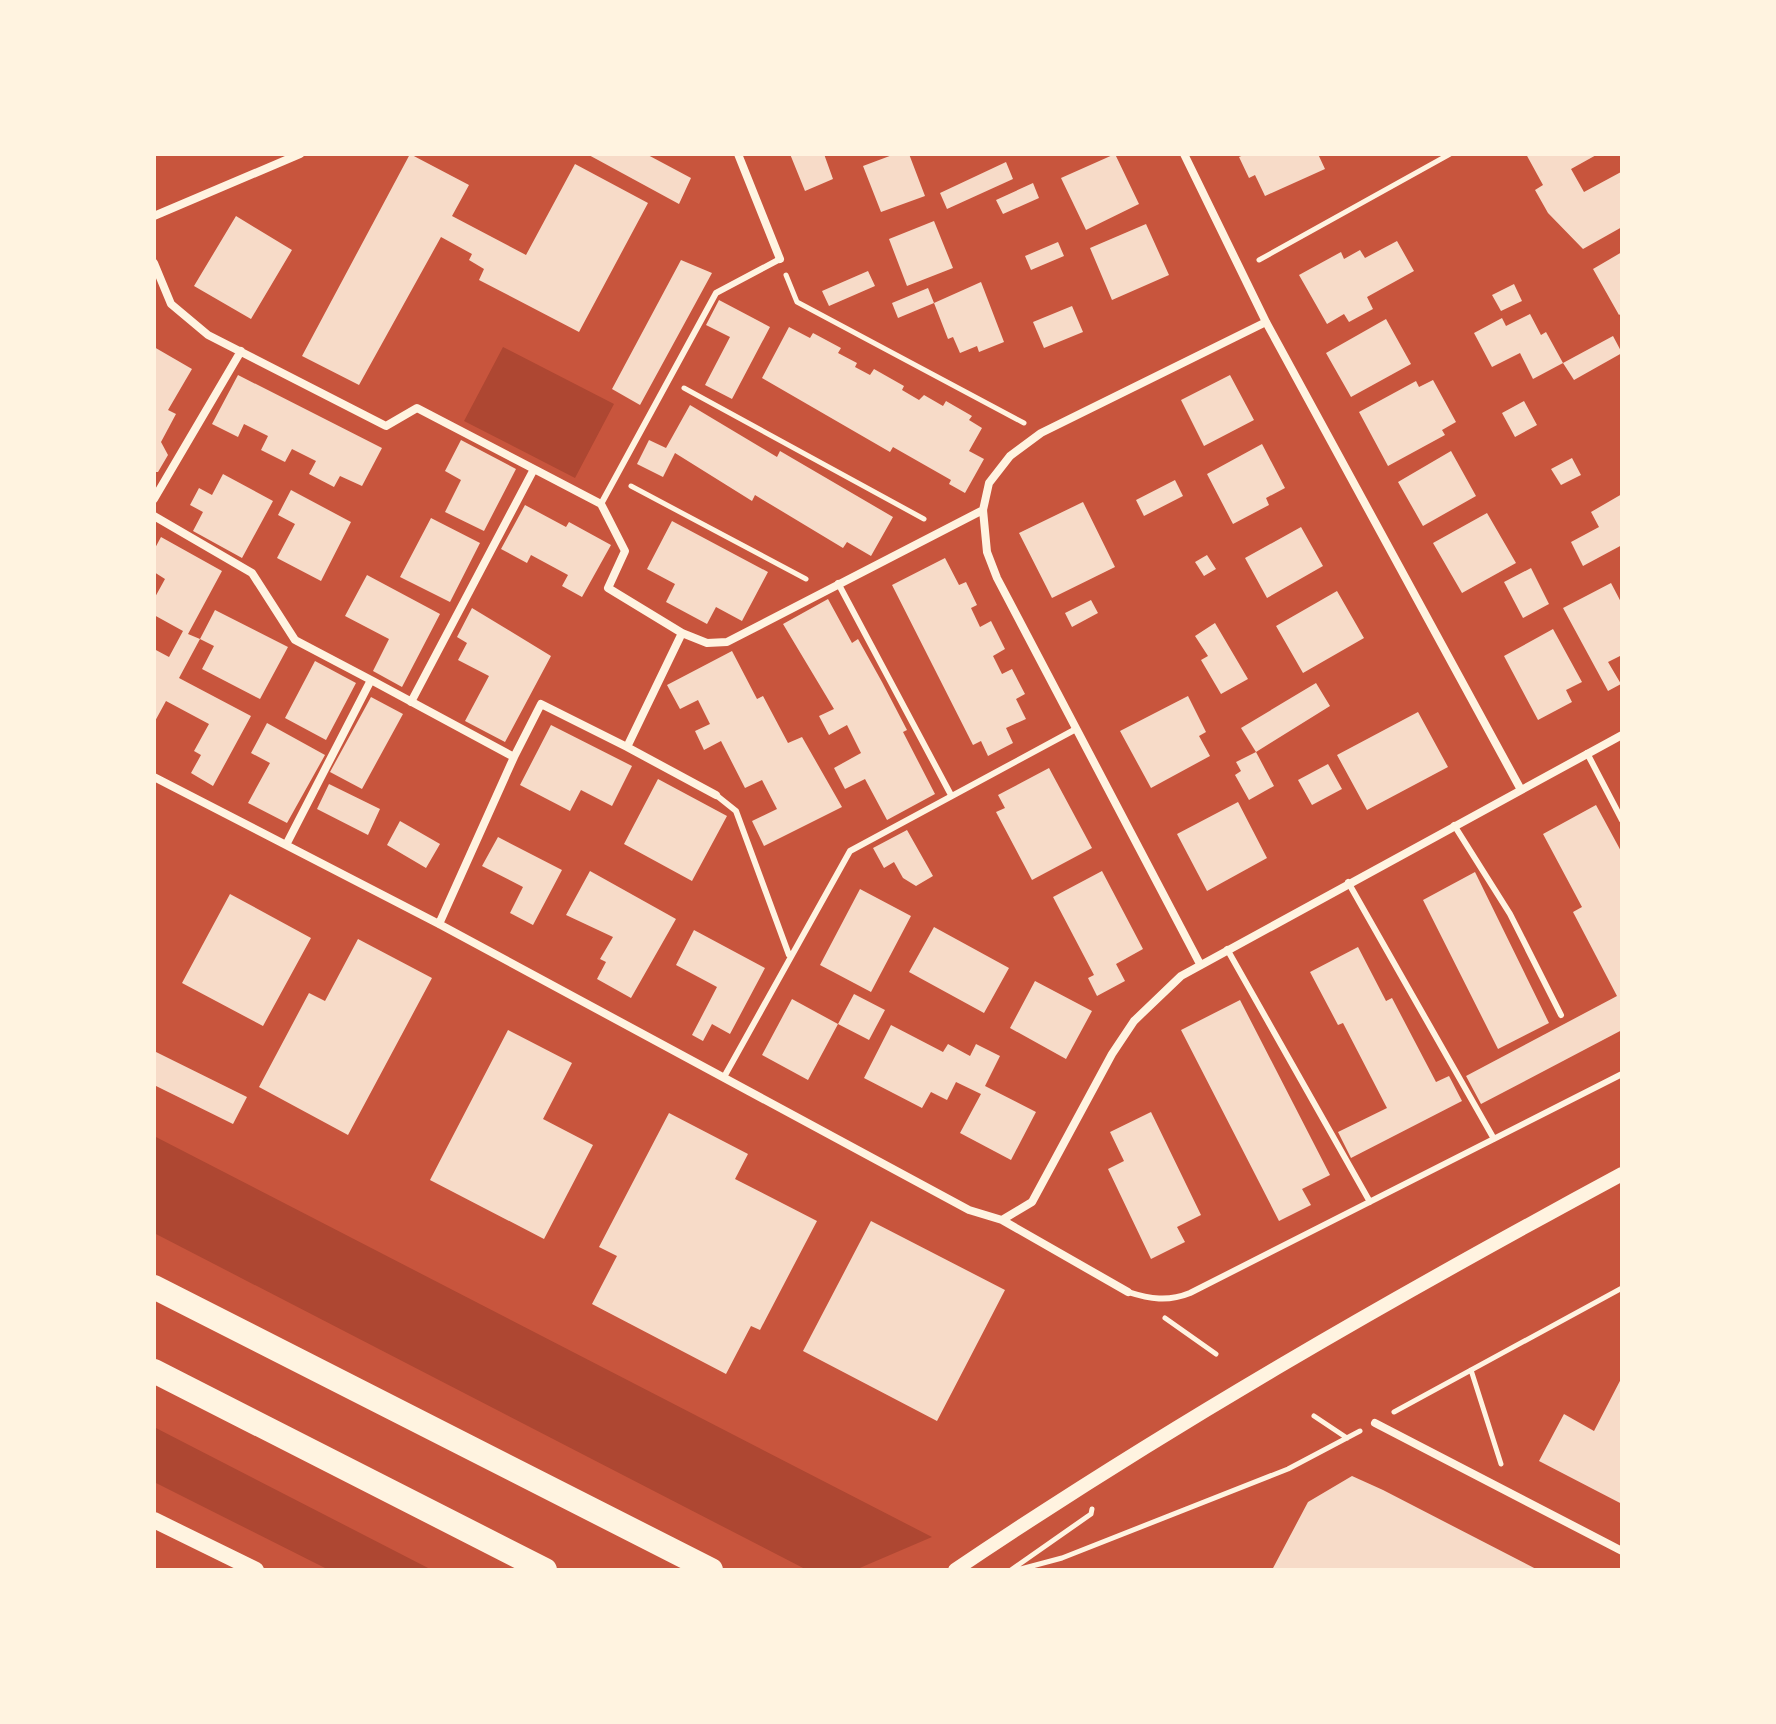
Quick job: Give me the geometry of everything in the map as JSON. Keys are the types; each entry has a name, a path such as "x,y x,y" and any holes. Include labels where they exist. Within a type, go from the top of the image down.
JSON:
{"highway":[{"path":"154,1287 711,1570"},
{"path":"154,1371 545,1570"}],"main road":[{"path":"154,1520 256,1570"}],"street":[{"path":"154,216 300,154"},
{"path":"738,154 780,259"},
{"path":"1184,154 1266,322 1520,788"},
{"path":"154,263 171,304 208,335 386,426 417,408 601,504 625,551 608,588 682,633 707,643 727,642 983,510"},
{"path":"1200,964 997,578 987,552 983,510 989,483 1010,456 1041,433 1266,322"},
{"path":"154,499 241,351"},
{"path":"411,702 534,469"},
{"path":"154,516 252,573 295,640 514,757"},
{"path":"627,747 682,633"},
{"path":"286,845 371,680"},
{"path":"439,924 541,704 716,795"},
{"path":"1002,1220 1032,1202 1112,1054 1134,1021 1157,997 1200,964 1622,735"},
{"path":"154,777 439,924 969,1210 1002,1220 1128,1292"},
{"path":"955,1570 1098,1474 1260,1377 1463,1260 1622,1174"},
{"path":"1375,1423 1622,1551"}],"lane":[{"path":"601,504 716,293 780,259"},
{"path":"838,583 951,795"},
{"path":"724,1077 789,955 850,851 1076,729"},
{"path":"1587,753 1622,820"},
{"path":"716,795 736,811 789,955"},
{"path":"1454,825 1510,914 1561,1015"},
{"path":"1348,882 1494,1139"},
{"path":"1227,949 1370,1202"},
{"path":"1128,1292 1150,1299 1174,1299 1622,1074"}],"path":[{"path":"1240,271 1450,154"},
{"path":"780,259 797,302 1041,433"},
{"path":"669,380 945,531"},
{"path":"616,478 826,589"},
{"path":"1017,1570 1062,1558 1288,1469 1622,1288"},
{"path":"1128,1292 1216,1354"},
{"path":"1471,1370 1509,1493"},
{"path":"1314,1416 1347,1438"}],"shaded area":[{"path":"503,347 614,404 575,478 464,421"},
{"path":"154,1136 932,1537 855,1570 807,1570 154,1233"},
{"path":"154,1427 432,1570 329,1570 154,1482"}],"building":[{"path":"410,154 469,185 452,216 526,255 575,164 648,203 579,332 479,280 484,269 469,260 472,254 441,237 359,385 302,356"},
{"path":"587,154 646,154 691,178 679,204"},
{"path":"790,154 824,154 833,179 805,191"},
{"path":"895,154 909,154 925,196 881,212 863,166"},
{"path":"1115,154 1139,204 1086,230 1061,178"},
{"path":"1246,154 1318,154 1325,169 1265,196 1255,175 1249,178 1239,157"},
{"path":"1526,154 1598,154 1571,169 1584,192 1621,172 1622,227 1583,249 1548,213 1535,190 1543,185"},
{"path":"1006,162 1013,179 947,209 940,193"},
{"path":"1033,183 1039,198 1003,214 996,200"},
{"path":"236,216 292,250 251,319 194,286"},
{"path":"934,221 953,268 907,286 889,239"},
{"path":"1146,224 1169,275 1112,300 1090,248"},
{"path":"1397,241 1414,271 1367,297 1373,309 1349,322 1344,314 1327,324 1299,275 1341,252 1344,259 1360,250 1365,258"},
{"path":"1058,242 1064,256 1031,270 1025,256"},
{"path":"1622,252 1622,313 1619,315 1593,269"},
{"path":"681,260 712,273 640,405 612,389"},
{"path":"868,271 875,286 829,306 822,291"},
{"path":"981,282 1004,342 979,352 977,346 960,353 953,337 948,339 934,303"},
{"path":"1514,284 1522,301 1501,311 1492,295"},
{"path":"928,288 934,303 898,318 892,303"},
{"path":"719,300 770,327 732,399 705,385 730,337 706,325"},
{"path":"1072,306 1083,332 1044,348 1033,322"},
{"path":"1530,314 1541,335 1546,332 1563,363 1533,379 1520,353 1492,367 1474,333 1502,318 1506,326"},
{"path":"1386,319 1411,364 1351,397 1326,353"},
{"path":"789,327 810,338 813,333 841,348 838,353 857,363 855,367 870,375 874,369 904,386 902,390 919,400 924,395 943,406 946,401 972,416 969,420 982,428 969,451 984,459 965,493 949,484 951,480 893,447 890,452 762,378"},
{"path":"1613,336 1622,353 1574,380 1563,363"},
{"path":"154,347 192,369 168,410 176,414 161,442 168,455 158,472 154,472"},
{"path":"238,375 382,448 362,486 340,476 334,487 309,474 316,461 292,449 285,462 261,450 268,436 244,424 238,437 212,424"},
{"path":"1230,375 1254,420 1204,446 1181,400"},
{"path":"1433,380 1456,422 1442,430 1445,435 1388,466 1359,412 1416,381 1419,387"},
{"path":"1524,401 1537,425 1515,437 1502,413"},
{"path":"690,405 777,457 780,451 893,517 871,556 847,542 843,548 755,495 752,501 675,453 663,477 637,464 649,440 666,448"},
{"path":"461,440 516,469 484,531 445,512 461,480 445,471"},
{"path":"1262,444 1285,488 1266,498 1269,505 1233,524 1207,474"},
{"path":"1451,451 1476,496 1423,526 1398,482"},
{"path":"1572,458 1581,475 1561,485 1551,469"},
{"path":"223,474 273,501 242,558 193,531 203,512 190,505 199,488 212,495"},
{"path":"1175,480 1183,496 1144,516 1136,500"},
{"path":"291,490 351,522 321,581 277,558 295,524 278,515"},
{"path":"1622,494 1622,545 1583,566 1571,542 1599,527 1591,512"},
{"path":"1083,502 1115,567 1052,598 1019,533"},
{"path":"525,505 566,527 569,522 611,545 582,597 562,586 568,575 531,555 527,563 501,549"},
{"path":"1487,513 1516,563 1462,593 1433,543"},
{"path":"431,518 480,543 450,602 400,577"},
{"path":"672,521 768,572 742,621 716,607 707,624 666,602 675,584 647,569"},
{"path":"1301,527 1323,566 1267,598 1245,558"},
{"path":"161,537 222,571 188,634 200,639 179,678 251,716 213,786 191,773 201,755 194,751 209,724 166,701 154,723 154,649 169,657 183,631 154,615 154,599 165,579 154,572 154,550"},
{"path":"1207,555 1216,569 1204,576 1195,562"},
{"path":"945,558 959,585 966,582 977,605 971,608 980,627 991,621 1005,649 993,656 1002,674 1012,669 1025,694 1016,699 1026,719 1006,728 1013,743 988,756 981,741 973,745 892,585"},
{"path":"1531,568 1549,604 1523,618 1504,582"},
{"path":"367,575 440,614 402,687 373,671 389,639 345,616"},
{"path":"1611,583 1622,604 1622,655 1608,662 1621,684 1608,691 1563,608"},
{"path":"1337,591 1364,638 1303,673 1276,626"},
{"path":"828,599 852,643 858,639 882,682 907,730 903,732 935,794 887,820 865,779 845,789 834,768 861,753 847,725 829,735 819,716 834,709 783,624"},
{"path":"1091,600 1098,613 1072,627 1065,613"},
{"path":"472,608 551,656 505,742 465,721 489,676 458,660 467,643 457,637"},
{"path":"215,610 288,647 260,699 202,669 214,646 200,639"},
{"path":"1215,623 1248,679 1221,694 1201,660 1208,656 1195,636"},
{"path":"1553,629 1582,682 1566,690 1572,702 1538,720 1504,656"},
{"path":"732,651 757,699 763,696 788,743 802,737 842,807 764,846 752,821 777,809 762,780 745,788 721,741 704,750 695,731 710,724 698,700 680,709 667,685"},
{"path":"315,661 356,683 326,740 285,718"},
{"path":"1316,683 1330,706 1256,752 1241,728"},
{"path":"1188,696 1206,732 1199,736 1210,756 1151,788 1120,731"},
{"path":"371,697 403,714 362,789 330,772"},
{"path":"1418,712 1448,767 1367,810 1337,755"},
{"path":"267,723 325,755 287,823 248,803 270,763 251,753"},
{"path":"551,725 632,766 612,806 581,790 570,811 520,785"},
{"path":"1256,752 1274,786 1249,800 1235,775 1241,771 1236,762"},
{"path":"1328,764 1342,789 1312,805 1298,780"},
{"path":"1049,768 1092,848 1032,880 996,812 1005,808 998,795"},
{"path":"658,779 727,816 692,881 624,844"},
{"path":"329,784 380,809 368,835 317,809"},
{"path":"1238,802 1267,858 1207,891 1177,834"},
{"path":"1596,805 1622,853 1622,1030 1481,1104 1466,1076 1617,996 1573,912 1582,907 1543,834"},
{"path":"400,821 440,844 426,868 387,845"},
{"path":"907,830 933,876 916,886 903,878 894,862 884,868 873,848"},
{"path":"498,837 562,870 533,925 510,913 523,887 482,866"},
{"path":"590,871 676,919 631,998 597,979 606,962 600,959 613,937 566,915"},
{"path":"1102,871 1143,949 1116,964 1125,981 1097,996 1088,978 1094,975 1053,897"},
{"path":"1475,872 1549,1023 1498,1049 1423,900"},
{"path":"860,889 911,916 871,992 820,965"},
{"path":"230,894 311,938 263,1026 182,983"},
{"path":"934,927 1009,968 984,1013 909,972"},
{"path":"694,930 765,968 730,1034 712,1024 703,1041 692,1035 717,987 676,965"},
{"path":"358,939 432,978 348,1135 259,1087 309,993 325,1001"},
{"path":"1358,947 1386,1001 1392,998 1436,1082 1449,1076 1462,1101 1351,1158 1338,1132 1387,1108 1343,1023 1338,1025 1310,972"},
{"path":"1035,981 1092,1011 1066,1059 1010,1028"},
{"path":"854,994 885,1010 869,1040 838,1024"},
{"path":"792,999 838,1024 808,1080 762,1055"},
{"path":"1240,1000 1330,1175 1302,1189 1311,1205 1279,1221 1181,1030"},
{"path":"891,1025 943,1052 948,1044 970,1056 976,1044 1000,1056 985,1086 1036,1112 1011,1160 960,1133 981,1094 956,1082 947,1100 931,1092 922,1108 864,1078"},
{"path":"508,1030 572,1063 543,1119 593,1145 544,1239 430,1180"},
{"path":"154,1051 247,1097 233,1124 154,1085"},
{"path":"1151,1112 1201,1215 1177,1227 1185,1242 1151,1259 1108,1169 1124,1161 1110,1132"},
{"path":"669,1113 748,1154 735,1179 817,1221 760,1330 751,1326 726,1374 592,1304 617,1256 599,1247"},
{"path":"871,1221 1005,1290 937,1421 803,1351"},
{"path":"1622,1377 1622,1504 1539,1461 1564,1414 1594,1431"},
{"path":"1352,1476 1538,1570 1272,1570 1308,1502"}]}
